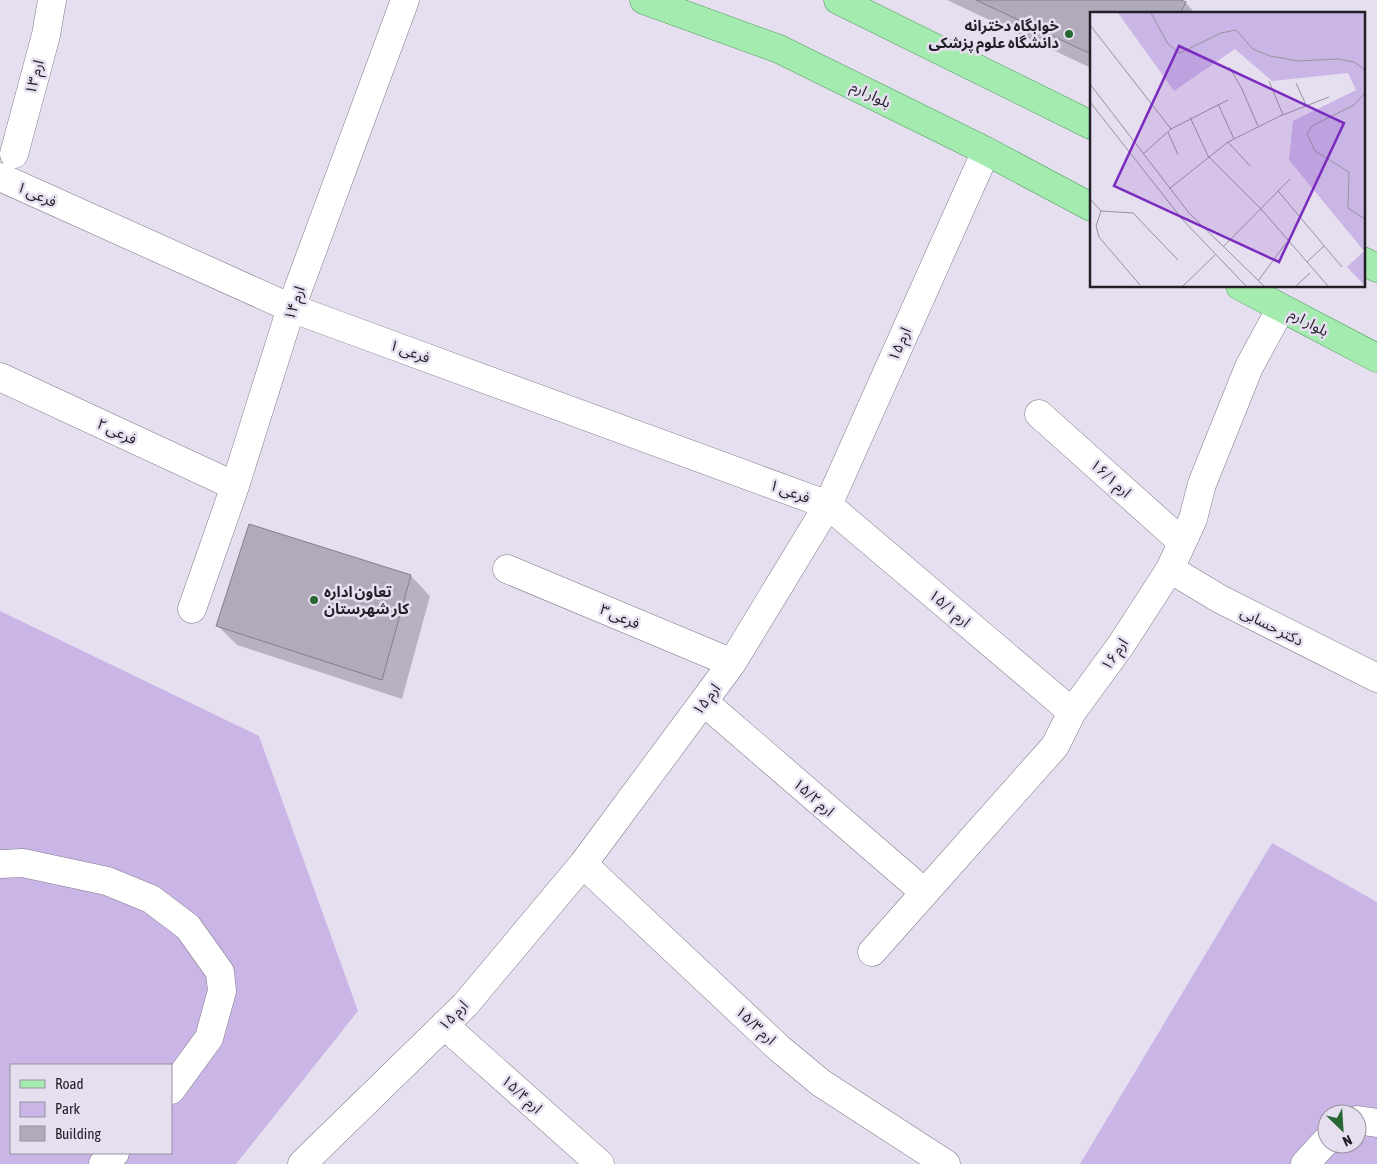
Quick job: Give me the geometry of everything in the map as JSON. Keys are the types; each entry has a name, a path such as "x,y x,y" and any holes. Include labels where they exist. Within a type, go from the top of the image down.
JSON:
{"main road":[{"name":"بلوار ارم","path":"644,0 779,49 986,151 1090,206"},
{"path":"838,0 1090,125"},
{"path":"1364,262 1377,268"},
{"name":"بلوار ارم","path":"1244,288 1377,358"}],"street":[{"name":"ارم ۱۳","path":"14,154 46,35 52,0"},
{"name":"ارم ۱۴","path":"192,609 235,486 292,308 405,0"},
{"name":"ارم ۱۵","path":"309,1162 465,1005 582,864 732,663 828,505 986,151"},
{"name":"فرعی ۱","path":"0,177 292,308 828,505"},
{"name":"ارم ۱۶","path":"872,952 1055,746 1072,712 1121,645 1170,569 1193,519 1202,484 1249,367 1281,308"},
{"name":"فرعی ۲","path":"0,376 235,486"},
{"name":"ارم ۱۶/۱","path":"1039,414 1182,542"},
{"name":"ارم ۱۵/۱","path":"828,505 1072,712"},
{"name":"فرعی ۳","path":"507,569 732,663"},
{"name":"دکتر حسابی","path":"1170,569 1220,600 1377,678"},
{"name":"ارم ۱۵/۲","path":"704,702 924,892"},
{"path":"0,864 23,863 107,881 151,899 188,927 220,972 222,991 209,1038 172,1089"},
{"name":"ارم ۱۵/۳","path":"582,864 780,1048 821,1083 946,1164"},
{"name":"ارم ۱۵/۴","path":"444,1025 600,1164"},
{"path":"1305,1164 1317,1151"},
{"path":"104,1164 114,1154"}],"green space":[{"path":"0,611 259,736 358,1011 236,1164 0,1164"},
{"path":"1272,843 1377,902 1377,1164 1080,1164"}],"building":[{"name":"خوابگاه دخترانه دانشگاه علوم پزشکی","path":"976,0 1181,0 1186,2 1181,12 1090,12 1090,54"},
{"name":"تعاون اداره کار شهرستان","path":"249,524 411,575 382,680 216,626"}],"place":[{"name":"خوابگاه دخترانه دانشگاه علوم پزشکی","path":"1069,34"},
{"name":"تعاون اداره کار شهرستان","path":"314,600"}]}
